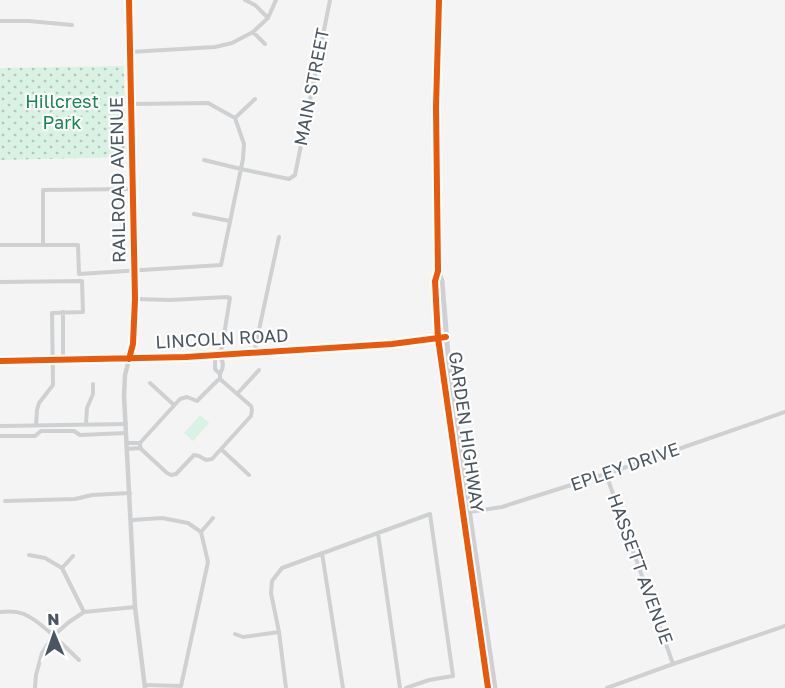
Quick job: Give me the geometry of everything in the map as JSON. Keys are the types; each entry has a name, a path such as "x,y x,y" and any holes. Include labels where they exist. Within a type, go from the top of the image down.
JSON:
{"main road":[{"name":"GARDEN HIGHWAY","path":"439,0 436,107 438,271 435,281 438,338 488,688"},
{"name":"GARDEN HIGHWAY","path":"438,271 442,281 450,379 495,688"},
{"name":"LINCOLN ROAD","path":"0,361 219,355 386,344 446,337"}],"street":[{"name":"RAILROAD AVENUE","path":"129,0 135,299 133,344 124,385 135,607 145,686"},
{"path":"245,0 255,5 268,18"},
{"path":"130,52 232,44 253,32 268,18 276,0"},
{"name":"MAIN STREET","path":"241,170 289,179 295,175 330,0"},
{"path":"0,21 72,25"},
{"path":"253,32 265,44"},
{"path":"235,118 255,99"},
{"path":"0,245 78,245 79,274 221,265 241,170 244,144 235,118 208,103 131,104"},
{"path":"204,160 241,170"},
{"path":"44,245 43,190 134,189"},
{"path":"194,214 230,221"},
{"path":"254,352 279,237"},
{"path":"0,282 82,281 83,312 52,313 53,385 39,403 36,425"},
{"path":"127,446 140,446 167,473 176,474 194,455 209,460 251,416 252,412 250,406 220,377 215,369 215,360 219,355 230,298 135,299"},
{"path":"63,312 63,360"},
{"path":"140,446 174,405 184,397 197,401 218,380 223,368 223,360 219,355"},
{"path":"237,394 259,370"},
{"path":"150,383 174,405"},
{"path":"86,424 93,384"},
{"name":"EPLEY DRIVE","path":"462,513 502,507 606,474 785,412"},
{"path":"0,426 126,424"},
{"path":"0,436 35,436 41,431 74,431 80,435 126,433"},
{"path":"221,449 249,475"},
{"name":"HASSETT AVENUE","path":"606,474 673,664"},
{"path":"5,501 75,499 92,495 130,493"},
{"path":"286,688 279,632 271,593 272,580 282,568 430,514 453,676 429,680 406,688"},
{"path":"132,520 162,518 188,523 201,532 208,562 181,686 145,686"},
{"path":"201,532 213,518"},
{"path":"378,533 400,688"},
{"path":"322,553 343,688"},
{"path":"29,555 45,558 62,568 84,612"},
{"path":"62,568 73,556"},
{"path":"35,688 42,653 53,636 69,622 84,612 135,607"},
{"path":"0,612 16,611 35,620 79,660"},
{"path":"607,688 785,627"},
{"path":"236,634 243,637 279,632"}],"green space":[{"name":"Hillcrest Park","path":"124,66 126,157 0,160 0,68"},
{"path":"200,415 209,423 193,441 184,433"}],"cycle path":[{"path":"129,0 135,299 133,344 129,359"},
{"path":"439,0 436,107 438,271 435,281 438,338 488,688"},
{"path":"0,361 186,357 392,344 446,337"}]}
